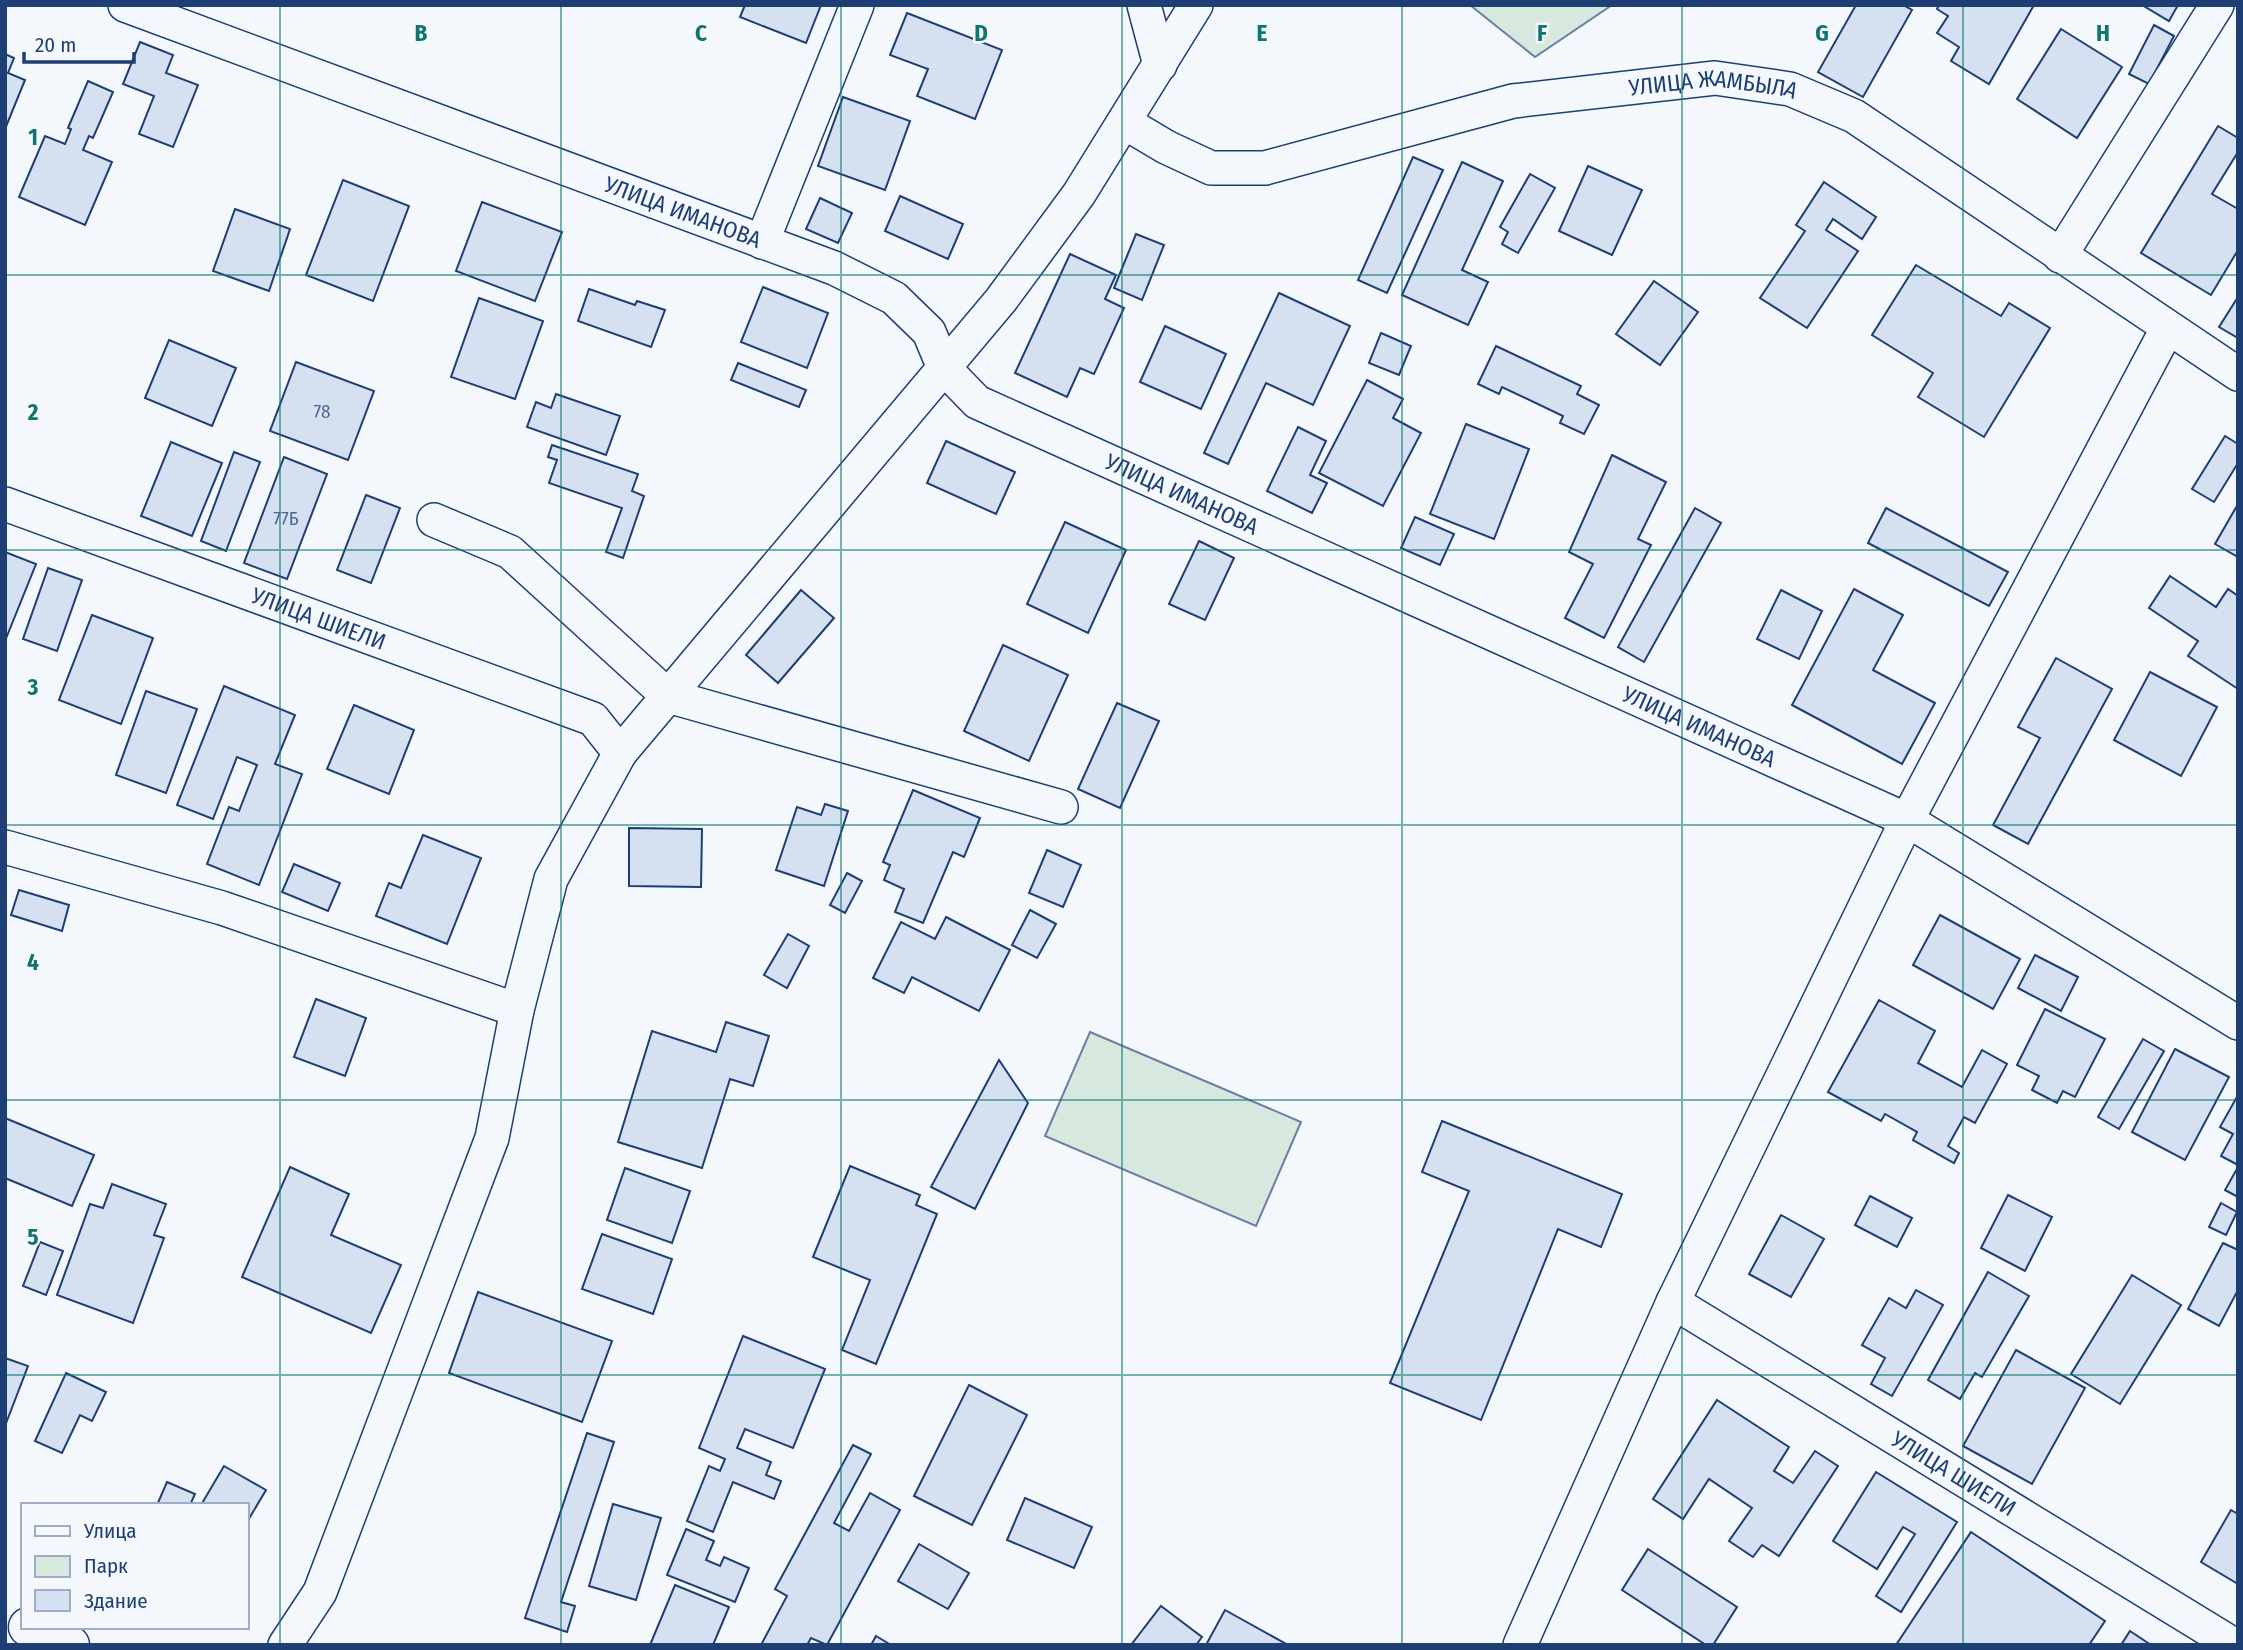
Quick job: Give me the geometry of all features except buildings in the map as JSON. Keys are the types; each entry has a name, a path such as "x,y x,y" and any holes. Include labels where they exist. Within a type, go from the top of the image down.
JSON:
{"street":[{"name":"УЛИЦА ИМАНОВА","path":"125,5 834,268 894,298 929,331 944,368 977,402 1907,820 2238,1023"},
{"path":"762,242 857,5"},
{"path":"1144,5 1160,65"},
{"path":"285,1645 320,1592 492,1138 517,1010 551,879 620,753 1001,300 1063,215 1196,5"},
{"path":"2060,256 2217,5"},
{"name":"УЛИЦА ЖАМБЫЛА","path":"1124,122 1166,147 1212,167 1265,168 1513,102 1715,78 1790,89 1854,116 2167,329 2238,374"},
{"path":"1520,1645 1673,1302 1907,820 2167,329"},
{"name":"УЛИЦА ШИЕЛИ","path":"5,504 593,719 620,753"},
{"path":"435,520 510,552 668,696 1061,807"},
{"path":"5,847 222,908 517,1010"},
{"name":"УЛИЦА ШИЕЛИ","path":"1673,1302 2234,1645"},
{"path":"33,1629 70,1645"}],"green space":[{"path":"1470,5 1612,5 1535,57"},
{"path":"1090,1032 1301,1122 1256,1226 1045,1136"}]}
